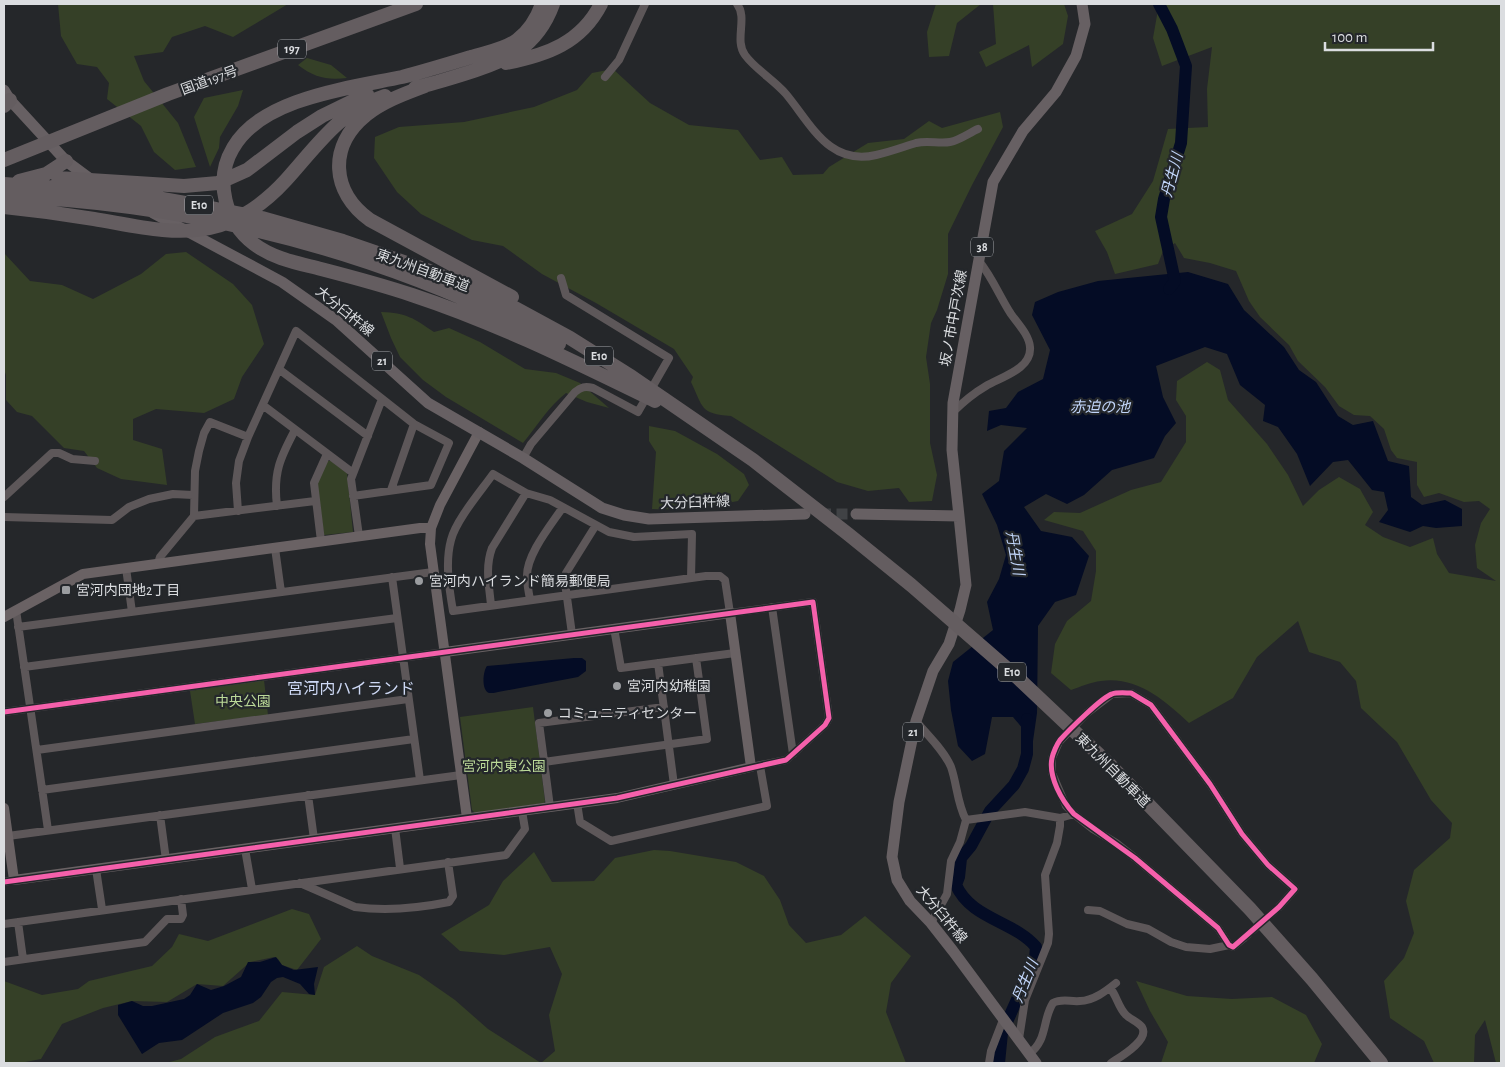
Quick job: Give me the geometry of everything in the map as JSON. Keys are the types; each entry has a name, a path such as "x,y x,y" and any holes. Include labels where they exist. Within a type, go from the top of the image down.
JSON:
{"highway":[{"name":"国道197号","path":"4,160 168,94 416,4"},
{"path":"4,207 56,213 162,230 206,229 230,222 267,198 285,181 329,130 356,109 423,79 511,44 528,29 542,4"},
{"path":"491,66 514,55 526,45 542,25 553,4"},
{"path":"601,4 582,30 560,47 539,56 423,79 344,89 302,101 271,113 245,131 238,139 228,156 223,184 228,208 240,230 261,249 282,259 383,285 441,304 502,328 560,354 658,403"},
{"path":"4,179 70,179 197,186 218,183 247,170 297,132 348,102 423,79"},
{"path":"423,79 382,104 365,117 351,133 342,152 340,173 344,190 354,206 370,220 592,342 738,447 753,460"},
{"path":"4,185 46,174 66,161"},
{"name":"東九州自動車道","path":"4,185 140,195 262,218 343,241 532,330 598,366 790,490"},
{"name":"東九州自動車道","path":"4,196 88,201 223,222 387,262 467,286 536,319 632,377 753,460 848,534 911,585 1018,678 1109,764 1250,909 1312,979 1381,1063"}],"main road":[{"name":"坂ノ市中戸次線","path":"959,516 952,450 953,403 993,182 1023,132 1056,92 1076,56 1085,24 1082,4"},
{"name":"大分臼杵線","path":"6,99 66,161 88,178 282,282 336,320 428,403 523,458 602,508 624,515 649,519 805,514"},
{"path":"856,514 959,516"},
{"name":"大分臼杵線","path":"959,516 966,585 949,644 933,671 916,720 899,802 892,857 897,880 910,902 931,923 1033,1059"}],"street":[{"path":"605,77 619,60 644,4"},
{"path":"737,4 741,9 741,40 745,55 786,94 808,124 831,148 857,157 875,156 919,142 950,142 978,128"},
{"path":"953,412 964,401 986,386 1020,367 1028,360 1030,349 1028,339 979,261"},
{"path":"523,458 532,444 580,388 587,386 594,388 638,412 669,358 566,295 561,278"},
{"path":"238,511 237,471 248,437 264,406 296,331 414,424 449,443 431,485 353,496"},
{"path":"280,370 368,436"},
{"path":"359,536 351,480 382,399"},
{"path":"264,406 353,473"},
{"path":"158,563 160,557 194,516 195,471 204,433 210,422 248,437"},
{"path":"390,490 414,424"},
{"path":"277,506 275,488 278,469 295,430"},
{"path":"467,818 430,544 431,528 440,506 479,432"},
{"path":"4,497 52,453 95,461"},
{"path":"321,541 315,501 315,479 327,454"},
{"path":"577,803 580,822 611,841 767,806 755,767 735,653 726,580 720,576 691,578 453,610 448,554 451,538 456,528 493,474 526,493 550,500 609,532 634,537 692,534 691,578"},
{"path":"491,605 488,557 526,493"},
{"path":"4,517 112,520 129,507 149,499 173,494 193,495"},
{"path":"194,516 315,501"},
{"path":"530,600 527,576 528,565 537,547 563,508"},
{"path":"572,634 566,573 596,526"},
{"path":"4,617 84,574 321,541 431,528"},
{"path":"274,548 281,592"},
{"path":"126,568 132,612"},
{"path":"18,627 434,572"},
{"path":"392,577 420,780"},
{"path":"4,712 813,602 829,718 826,725 786,760 617,798 9,881 8,836 4,808"},
{"path":"772,607 793,754"},
{"path":"16,610 48,830"},
{"path":"24,667 397,618"},
{"path":"614,628 621,668 735,653"},
{"path":"544,762 707,739 696,658"},
{"path":"658,663 674,785"},
{"path":"1229,945 1218,928 1135,858 1074,814 1066,806 1052,773 1052,758 1059,742 1087,713 1112,694 1131,693 1151,706 1170,728 1210,784 1242,834 1268,865 1295,889 1279,907"},
{"path":"36,750 408,699"},
{"path":"550,807 539,723 664,707"},
{"path":"916,720 946,758 951,768 961,811 968,819"},
{"path":"42,790 414,739"},
{"path":"8,836 461,775"},
{"path":"308,796 314,839"},
{"path":"4,924 506,854 524,829 522,811"},
{"path":"968,819 1025,812 1060,818 1074,814"},
{"path":"160,816 166,860"},
{"path":"1017,1037 1025,1000 1048,943 1045,874 1057,843 1060,818"},
{"path":"931,923 947,894 951,861 968,819"},
{"path":"395,828 400,868"},
{"path":"245,849 252,889"},
{"path":"300,883 355,907 414,907 449,902 453,896 448,862"},
{"path":"96,869 102,909"},
{"path":"4,962 145,942 167,919 181,919 183,914 181,898"},
{"path":"1088,910 1100,911 1127,924 1148,929 1171,942 1186,947 1210,949 1229,945 1233,946 1243,939"},
{"path":"18,922 23,959"},
{"path":"1033,1059 1053,1003 1058,1000 1082,1002 1093,998 1113,985 1125,1014 1141,1026 1143,1030 1142,1038 1135,1046 1111,1063"},
{"path":"989,1063 991,1051 1004,1021"}],"green space":[{"path":"58,4 288,4 233,37 205,26 172,37 163,52 134,56 144,81 178,123 196,167 175,170 154,152 141,126 107,99 109,83 97,67 77,64 61,36"},
{"path":"936,4 981,4 957,23 949,56 929,57 927,32"},
{"path":"993,4 1064,4 1068,16 1063,44 1032,67 1029,45 986,67 979,52 996,44"},
{"path":"1159,4 1501,4 1501,1063 1496,1063 1485,1020 1475,1035 1474,1063 1434,1063 1424,1041 1390,1018 1384,981 1404,958 1414,933 1406,901 1414,870 1450,838 1452,823 1431,800 1397,742 1361,708 1356,681 1340,662 1309,652 1298,621 1257,657 1233,698 1189,723 1160,698 1138,686 1114,680 1089,683 1071,690 1051,673 1055,644 1067,621 1091,601 1096,571 1096,551 1083,531 1044,520 1054,512 1080,513 1131,490 1161,482 1186,442 1186,416 1176,400 1177,381 1207,362 1220,370 1228,400 1267,444 1288,475 1303,506 1319,490 1339,477 1360,489 1373,512 1365,525 1383,537 1410,547 1433,538 1437,554 1449,573 1496,581 1477,568 1475,545 1481,523 1490,509 1479,501 1464,502 1439,493 1424,497 1417,485 1417,462 1397,458 1391,450 1384,429 1370,416 1354,415 1339,406 1325,387 1298,361 1289,345 1260,317 1249,301 1236,271 1184,258 1175,243 1163,251 1158,264 1115,274 1107,252 1095,231 1132,214 1153,181 1168,129 1208,127 1207,89 1212,47 1162,66 1153,38"},
{"path":"307,58 331,65 347,78 333,79 310,73 298,65"},
{"path":"613,69 650,103 689,125 738,130 760,160 782,157 793,175 823,174 829,167 868,143 904,139 929,121 942,128 1000,112 1003,127 948,234 948,274 931,323 926,357 930,384 930,443 937,475 932,501 909,502 899,488 868,491 837,482 731,416 708,411 701,403 691,382 693,377 674,349 542,274 503,246 472,240 421,214 397,192 374,158 375,137 399,127 464,122 534,107 577,90 592,73"},
{"path":"243,90 238,106 220,137 219,148 210,167 194,117 204,98"},
{"path":"186,252 233,284 252,305 264,344 242,377 234,399 204,413 156,409 133,419 133,440 162,449 167,485 121,479 97,468 84,451 64,448 32,416 17,412 6,400 6,375 4,370 4,253 30,281 62,285 93,299 141,274 166,254"},
{"path":"381,312 409,317 434,332 449,328 480,342 525,369 556,373 580,383 609,408 587,402 566,393 548,410 523,443 446,397 423,380 400,357"},
{"path":"649,426 675,431 717,454 744,474 749,485 738,501 695,508 652,509 656,452 649,441"},
{"path":"327,461 331,461 347,473 353,532 324,535 317,483"},
{"name":"中央公園","path":"264,680 268,715 195,724 190,691"},
{"name":"宮河内東公園","path":"533,707 544,803 475,813 472,810 460,717"},
{"path":"654,850 736,862 764,876 780,900 789,925 806,943 841,935 865,916 911,956 891,983 886,1012 906,1063 541,1063 555,1051 549,1015 562,974 550,947 504,955 460,951 441,934 489,905 503,881 534,852 552,882 594,881 615,858"},
{"path":"292,909 309,914 321,939 297,970 282,965 274,957 250,962 223,986 197,984 167,1002 132,1001 103,1008 62,1024 41,1059 20,1063 4,1063 4,981 42,995 78,989 89,981 152,966 172,947 179,934 208,941"},
{"path":"357,946 372,956 419,975 455,1000 488,1029 541,1063 166,1063 181,1059 215,1037 259,1021 282,992 315,995 324,967"},
{"path":"1136,981 1187,996 1232,999 1272,997 1306,1015 1322,1044 1314,1063 1161,1063 1168,1042 1150,1011"}],"water":[{"name":"赤迫の池","path":"1188,272 1228,284 1244,310 1284,347 1299,370 1316,382 1338,416 1353,425 1373,421 1388,461 1409,466 1411,497 1422,505 1445,500 1462,509 1462,526 1436,528 1423,526 1410,532 1379,522 1388,510 1384,492 1372,490 1348,460 1333,462 1310,486 1297,454 1278,427 1263,421 1265,405 1240,385 1227,354 1205,347 1156,366 1163,397 1176,423 1165,436 1154,458 1112,470 1084,495 1067,504 1046,494 1024,507 1041,531 1072,537 1089,556 1076,595 1055,602 1038,626 1037,713 1033,741 1013,717 992,717 985,754 972,761 958,746 948,681 953,662 993,630 987,602 999,579 1006,555 997,525 982,494 999,481 1004,451 1027,428 1001,425 987,431 989,411 1006,408 1018,392 1043,379 1050,350 1032,315 1035,302 1058,292 1098,281"},
{"path":"582,658 586,661 586,671 578,677 495,693 486,691 484,676 487,666"},
{"path":"276,957 282,965 294,970 318,967 314,984 315,995 309,994 300,984 283,977 277,978 271,982 261,997 253,1003 223,1013 182,1040 159,1043 142,1054 118,1015 118,1005 132,1001 143,1006 152,1006 184,999 190,995 197,984 211,990 224,986 241,977 248,962 260,962"}],"waterway":[{"name":"丹生川","path":"1159,4 1172,29 1186,66 1181,143 1164,199 1161,217 1175,281 1169,289"},
{"name":"丹生川","path":"999,1063 1002,1033 1035,959 1036,947 1016,931 982,913 963,896 956,885 961,858 971,846 990,811 1014,785 1023,769 1027,754 1027,719"}],"tunnel":[{"path":"820,514 856,514"},
{"path":"1243,939 1279,907"}],"cycle path":[{"path":"4,712 813,602 829,718 825,725 786,760 617,798 4,882"},
{"path":"1116,693 1131,693 1151,705 1210,784 1242,834 1268,865 1295,889 1279,907 1233,947 1229,945 1218,928 1135,858 1074,814 1054,781 1051,765 1052,758 1060,740 1107,696 1116,693"}],"place":[{"name":"宮河内ハイランド簡易郵便局","path":"419,581"},
{"name":"宮河内団地2丁目","path":"66,590"},
{"name":"宮河内幼稚園","path":"617,686"},
{"name":"コミュニティセンター","path":"548,713"}],"district":[{"name":"宮河内ハイランド","path":"351,688"}]}
